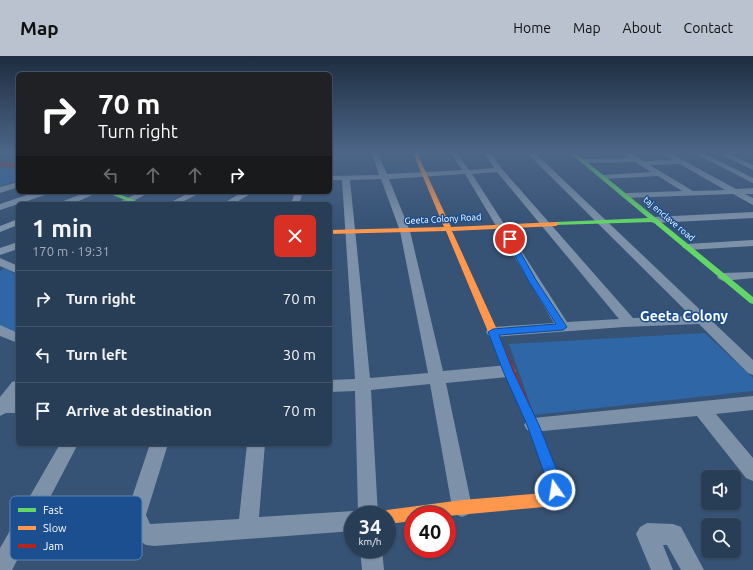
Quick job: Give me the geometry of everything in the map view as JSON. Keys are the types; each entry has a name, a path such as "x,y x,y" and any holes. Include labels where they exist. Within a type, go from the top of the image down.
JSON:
{"street":[{"path":"332,178 385,177 405,231 437,378 462,507"},
{"path":"396,516 462,507 544,500 552,497 555,490 554,481 533,425 508,371 493,332 425,177"},
{"path":"471,177 502,226 532,280 563,327"},
{"path":"505,177 628,322"},
{"path":"555,177 753,370"},
{"name":"taj enclave road","path":"604,177 653,220 753,301"},
{"path":"665,177 691,193"},
{"path":"707,177 753,202"},
{"path":"346,178 363,385 368,506"},
{"path":"0,190 16,185"},
{"path":"627,196 753,191"},
{"path":"17,202 39,194"},
{"path":"69,202 90,194"},
{"path":"113,194 135,202"},
{"path":"124,202 143,194"},
{"path":"176,202 194,194"},
{"path":"230,202 246,194"},
{"path":"0,208 16,202"},
{"path":"653,220 753,215"},
{"name":"Geeta Colony Road","path":"332,232 405,231 653,220"},
{"path":"0,229 16,223"},
{"path":"687,247 753,243"},
{"path":"0,252 16,246"},
{"path":"2,264 16,270"},
{"path":"723,277 753,275"},
{"path":"493,332 628,322 702,320"},
{"path":"0,330 8,336 16,338"},
{"path":"332,386 363,385 508,371"},
{"path":"1,408 16,389"},
{"path":"533,425 631,415 702,410 753,403"},
{"path":"1,408 16,406"},
{"path":"702,410 753,472"},
{"path":"41,496 68,446"},
{"path":"142,496 158,446"},
{"path":"248,529 256,446"},
{"path":"142,531 146,534 154,535 344,522"},
{"path":"662,570 647,534 674,535 693,570"},
{"path":"0,570 10,552"},
{"path":"372,558 373,570"}],"shaded area":[{"path":"0,177 16,177 16,181 0,186"},
{"path":"5,268 16,275 16,335 0,326 0,271"},
{"path":"705,333 753,378 753,391 534,415 509,344"}],"traffic: fast":[{"path":"602,177 753,301"},
{"path":"114,194 136,202"},
{"path":"556,224 653,220"}],"traffic: slow":[{"path":"425,177 494,334"},
{"path":"332,232 405,231 556,224"},
{"path":"396,516 462,507 544,500 552,497 553,494"}],"traffic: jam":[{"path":"494,334 533,425 554,481 555,490 553,494"}],"district":[{"name":"Geeta Colony","path":"684,316"}],"route":[{"path":"510,239 532,280 563,327 493,332 508,371 533,425 554,481 555,490"}]}
